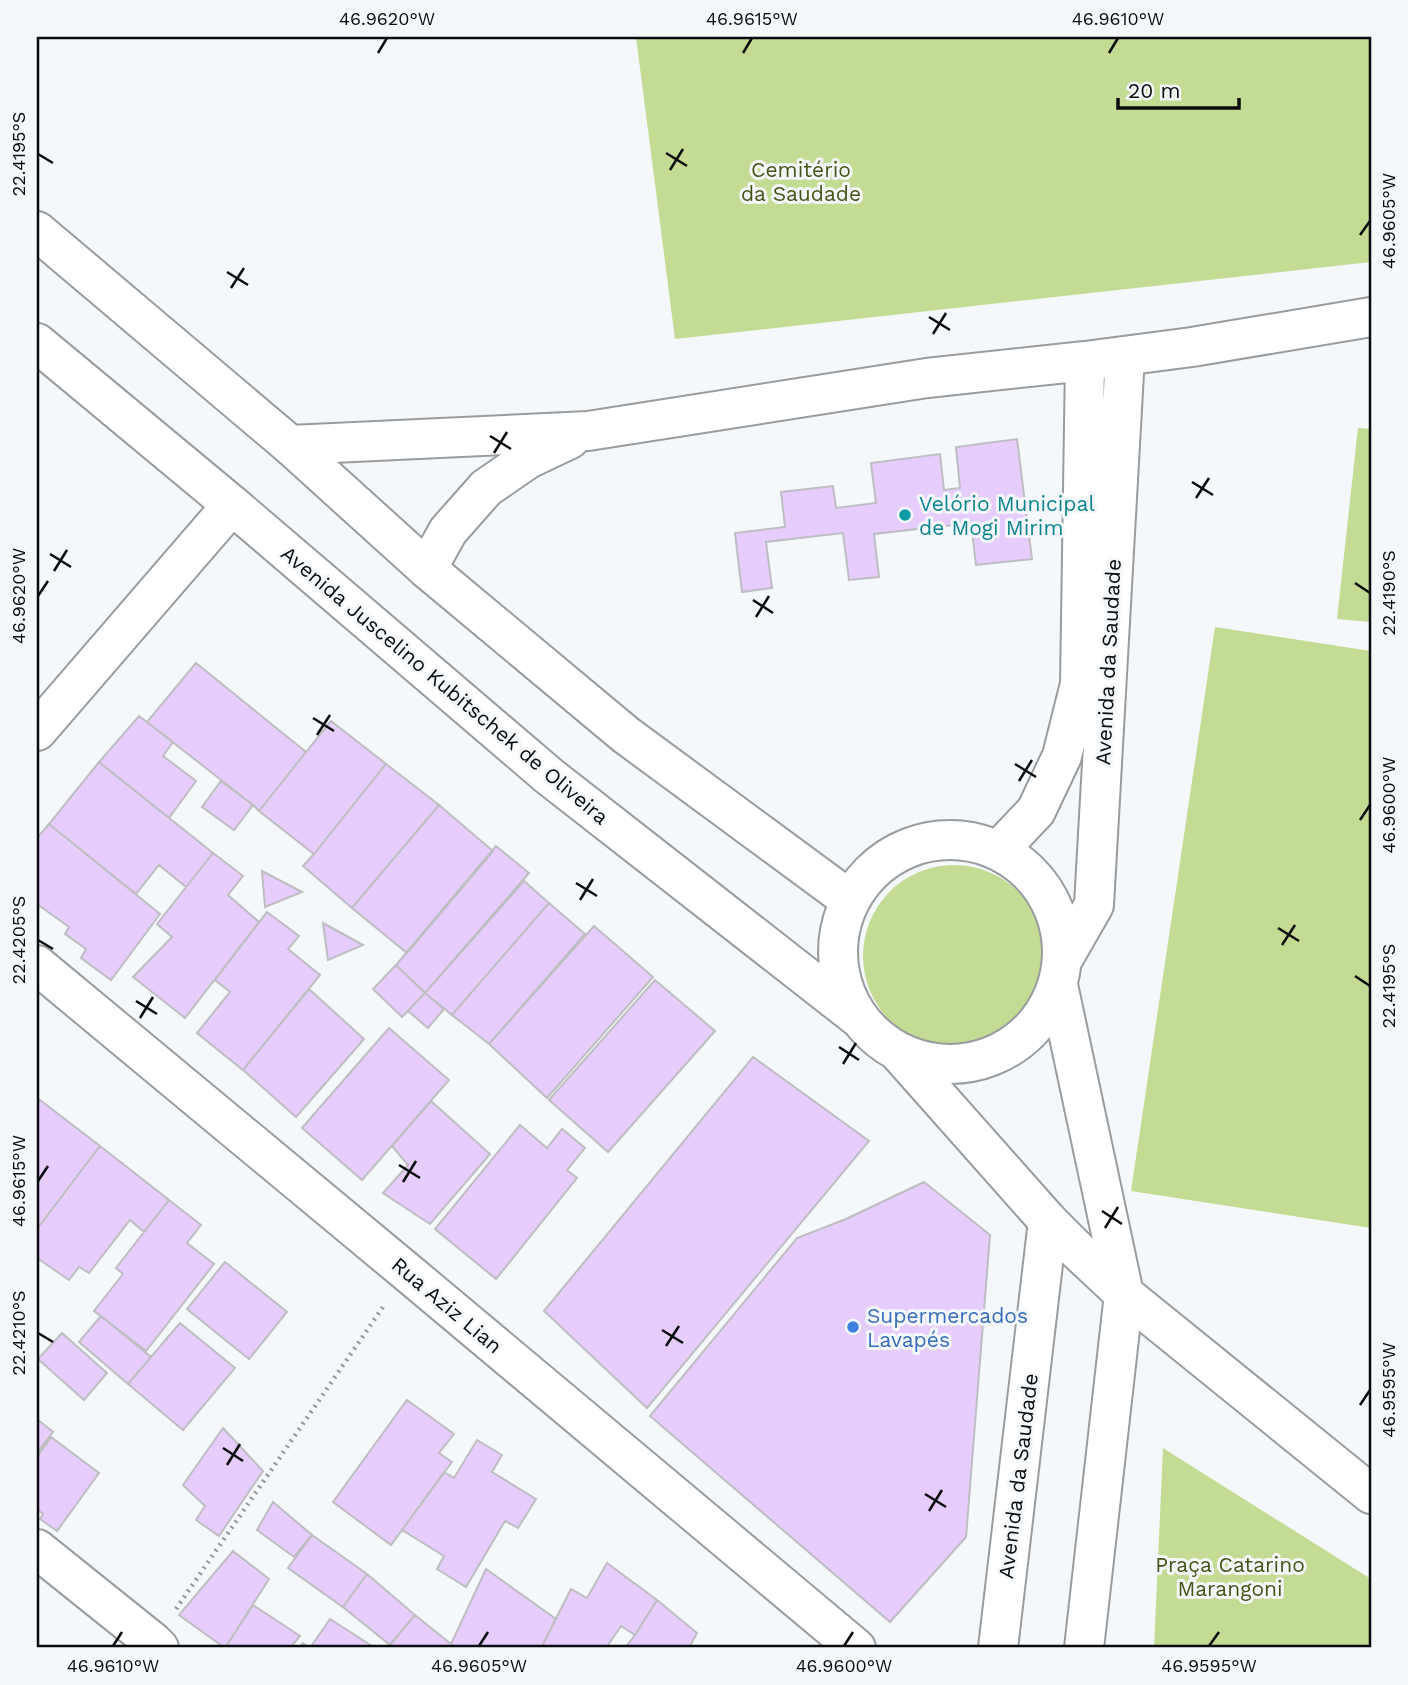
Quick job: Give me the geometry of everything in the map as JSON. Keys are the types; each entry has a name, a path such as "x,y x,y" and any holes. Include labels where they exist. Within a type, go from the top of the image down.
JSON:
{"street":[{"path":"37,231 290,445 427,569 626,735 849,900"},
{"path":"290,445 588,431 928,378 1192,347 1371,317"},
{"name":"Avenida Juscelino Kubitschek de Oliveira","path":"37,342 549,776 860,1019"},
{"name":"Avenida da Saudade","path":"1061,972 1094,905 1125,356"},
{"name":"Avenida da Saudade","path":"999,850 1036,811 1062,756 1080,684 1085,361"},
{"path":"427,569 448,531 486,488 528,459 588,431"},
{"path":"37,731 232,505"},
{"path":"1084,1648 1124,1294 1061,972 1062,932 1049,899 1029,870 999,850 965,840 930,840 897,851 869,872 849,900 839,930 837,961 844,992 860,1019 878,1038 899,1053 1048,1221 1124,1294 1371,1494"},
{"name":"Rua Aziz Lian","path":"37,965 856,1648"},
{"path":"899,1053 937,1064 976,1062 1012,1047 1041,1020 1061,972"},
{"name":"Avenida da Saudade","path":"998,1648 1048,1221"},
{"path":"37,1549 156,1645"}],"path":[{"path":"156,1645 407,1272"}],"green space":[{"name":"Cemitério da Saudade","path":"636,37 1371,37 1371,262 675,339"},
{"path":"1358,428 1371,429 1371,622 1337,619"},
{"path":"1215,627 1371,651 1371,1228 1131,1191"},
{"path":"954,865 989,872 1018,892 1038,921 1045,956 1038,991 1018,1020 989,1040 954,1047 919,1040 890,1020 870,991 863,956 870,921 890,892 919,872"},
{"name":"Praça Catarino Marangoni","path":"1163,1448 1371,1579 1371,1648 1154,1648"}],"building":[{"name":"Velório Municipal de Mogi Mirim","path":"1017,439 1032,559 976,565 971,523 874,534 879,577 849,580 843,533 766,542 772,588 742,592 735,533 785,527 781,492 833,486 836,508 876,503 871,463 940,454 944,490 960,488 956,447"},
{"path":"196,663 306,752 259,811 147,722"},
{"path":"139,716 173,742 163,756 196,781 169,818 99,762"},
{"path":"331,721 386,764 314,854 259,811"},
{"path":"99,762 213,853 186,887 159,865 136,894 49,824"},
{"path":"386,764 439,805 352,908 303,866"},
{"path":"221,781 253,805 234,830 202,807"},
{"path":"439,805 493,851 407,953 352,908"},
{"path":"49,824 160,914 111,980 81,958 86,949 65,934 69,927 37,904 37,838"},
{"path":"496,846 529,873 425,993 396,965"},
{"path":"213,853 243,876 228,895 259,922 185,1018 133,977 172,937 157,924"},
{"path":"262,871 302,892 265,907"},
{"path":"524,881 549,903 452,1015 425,993"},
{"path":"549,903 585,934 489,1044 452,1015"},
{"path":"267,912 299,936 288,949 320,975 243,1070 197,1033 230,992 215,980"},
{"path":"323,923 363,945 328,960"},
{"path":"594,926 653,977 547,1098 489,1044"},
{"path":"396,965 425,993 402,1017 373,989"},
{"path":"655,980 715,1031 608,1152 549,1100"},
{"path":"309,989 364,1039 296,1117 243,1070"},
{"path":"425,993 444,1009 428,1028 408,1011"},
{"path":"389,1028 449,1080 362,1180 302,1128"},
{"path":"753,1057 869,1141 647,1408 544,1311"},
{"path":"40,1100 100,1146 37,1229 37,1104"},
{"path":"431,1101 490,1154 430,1224 383,1193 408,1165 392,1146"},
{"path":"520,1125 547,1148 562,1129 585,1148 567,1170 577,1178 496,1279 435,1229"},
{"path":"100,1146 169,1200 144,1232 130,1220 89,1273 79,1267 69,1280 37,1258 37,1229"},
{"name":"Supermercados Lavapés","path":"924,1182 990,1235 966,1537 890,1622 650,1416 797,1238 846,1219"},
{"path":"169,1200 201,1225 187,1243 214,1264 146,1351 94,1311 123,1274 116,1268"},
{"path":"225,1262 287,1312 249,1359 187,1309"},
{"path":"101,1316 151,1357 128,1384 79,1342"},
{"path":"180,1323 235,1368 183,1430 128,1384"},
{"path":"62,1333 107,1373 84,1400 38,1359"},
{"path":"407,1400 454,1434 439,1453 452,1462 391,1545 333,1502"},
{"path":"37,1419 53,1432 37,1453"},
{"path":"223,1428 263,1471 219,1536 196,1520 205,1506 183,1485"},
{"path":"51,1437 99,1473 57,1531 40,1519 43,1514 37,1509 37,1457"},
{"path":"477,1440 502,1455 492,1472 536,1499 518,1528 505,1521 466,1587 437,1569 444,1556 402,1530 444,1472 454,1478"},
{"path":"273,1502 312,1535 294,1557 257,1530"},
{"path":"312,1535 367,1574 343,1607 288,1568"},
{"path":"233,1551 269,1579 225,1648 179,1615"},
{"path":"607,1563 657,1600 635,1635 621,1626 606,1648 541,1648 571,1589 587,1598"},
{"path":"486,1569 556,1619 541,1648 456,1648 451,1644"},
{"path":"367,1574 415,1615 390,1645 343,1607"},
{"path":"657,1600 697,1633 689,1648 625,1648 635,1635"},
{"path":"253,1605 300,1636 290,1648 225,1648"},
{"path":"415,1615 451,1644 456,1648 387,1648"},
{"path":"330,1619 375,1648 310,1648"}],"place":[{"name":"Velório Municipal de Mogi Mirim","path":"905,515"},
{"name":"Supermercados Lavapés","path":"853,1327"}]}
